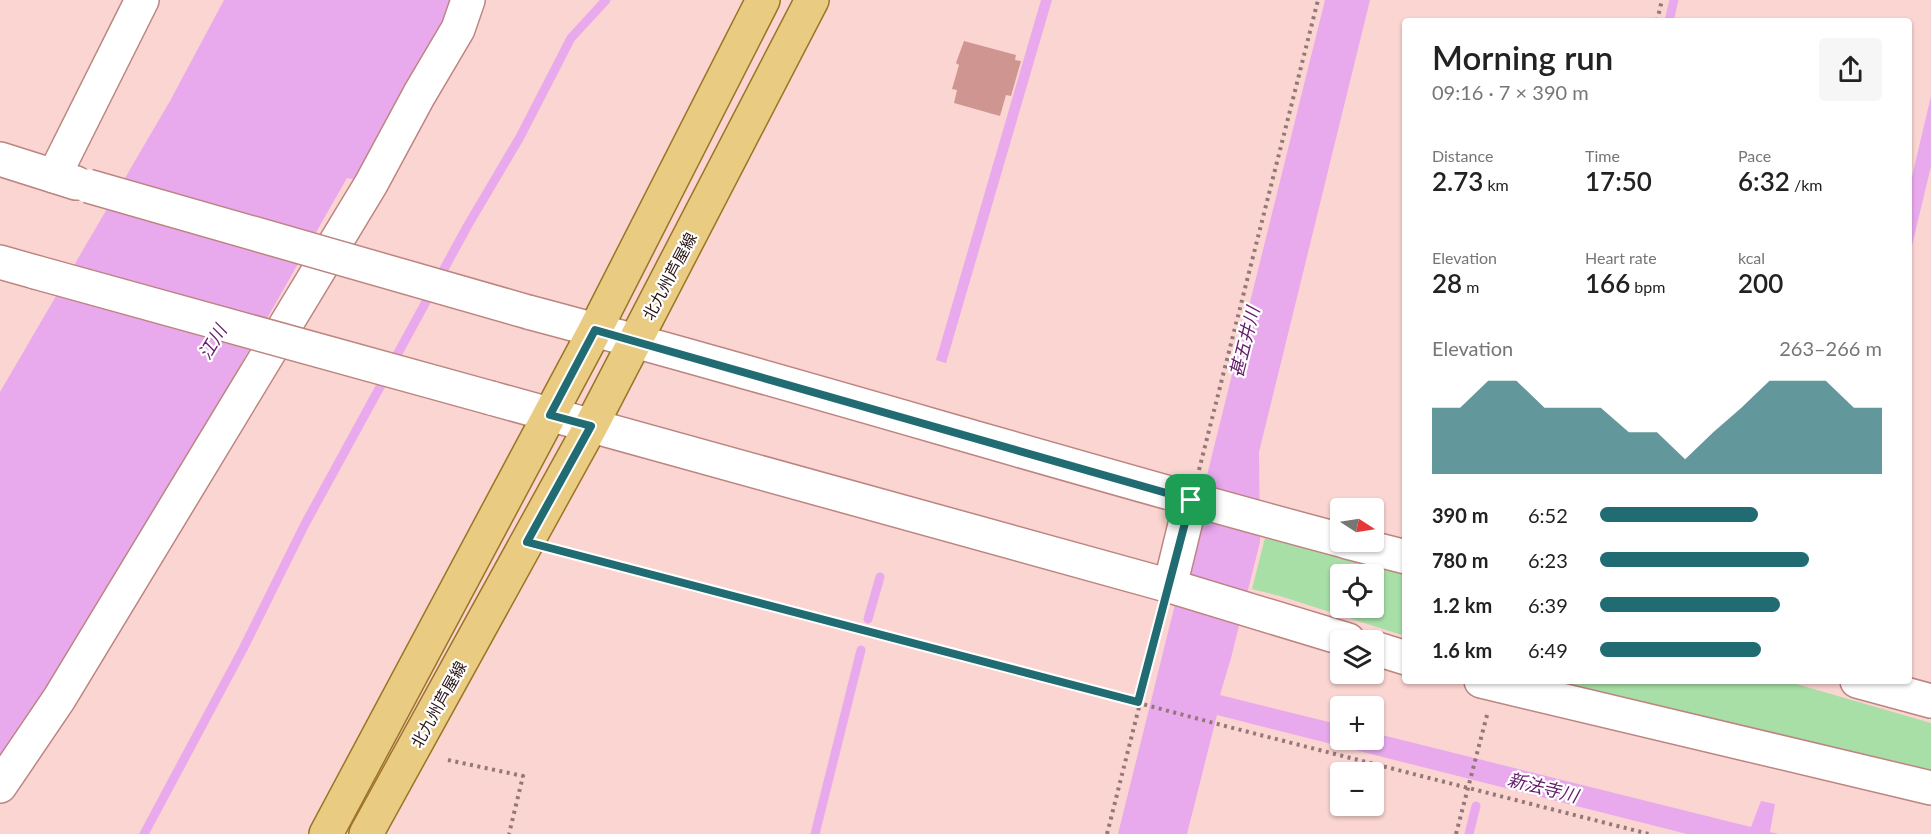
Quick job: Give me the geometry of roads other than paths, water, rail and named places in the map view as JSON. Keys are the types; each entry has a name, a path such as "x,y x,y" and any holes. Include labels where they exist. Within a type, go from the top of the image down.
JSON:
{"main road":[{"path":"326,834 595,330 763,0"},
{"name":"北九州芦屋線","path":"366,834 591,426 812,0"}],"street":[{"path":"54,176 142,0"},
{"path":"0,786 58,699 371,184 458,29 468,0"},
{"path":"0,159 528,312 636,340 1191,500 1330,537"},
{"path":"11,271 591,426 1170,586 1330,635"},
{"path":"1170,586 1191,500"},
{"path":"1384,551 1402,556"},
{"path":"1384,651 1402,657"},
{"path":"1498,684 1931,788"},
{"path":"1868,684 1931,702"}],"water":[{"name":"江川","path":"224,0 452,0 448,31 361,181 347,178 221,399 230,406 0,766 0,392 170,101"},
{"path":"1041,0 1052,0 946,363 936,360"},
{"name":"甚五井川","path":"1325,0 1370,0 1259,452 1260,542 1220,695 1330,722 1330,744 1217,715 1187,834 1118,834"},
{"path":"1931,96 1931,166 1912,246 1912,177"},
{"name":"新法寺川","path":"1384,735 1751,827 1761,801 1775,804 1770,832 1779,834 1687,834 1355,750 1384,750"}],"waterway":[{"path":"392,364 468,225 520,137 571,38 606,0"},
{"path":"1670,18 1674,0"},
{"path":"144,834 243,649 305,524 386,376"},
{"path":"868,619 880,577"},
{"path":"815,834 861,650"},
{"path":"1469,834 1476,806"}]}
